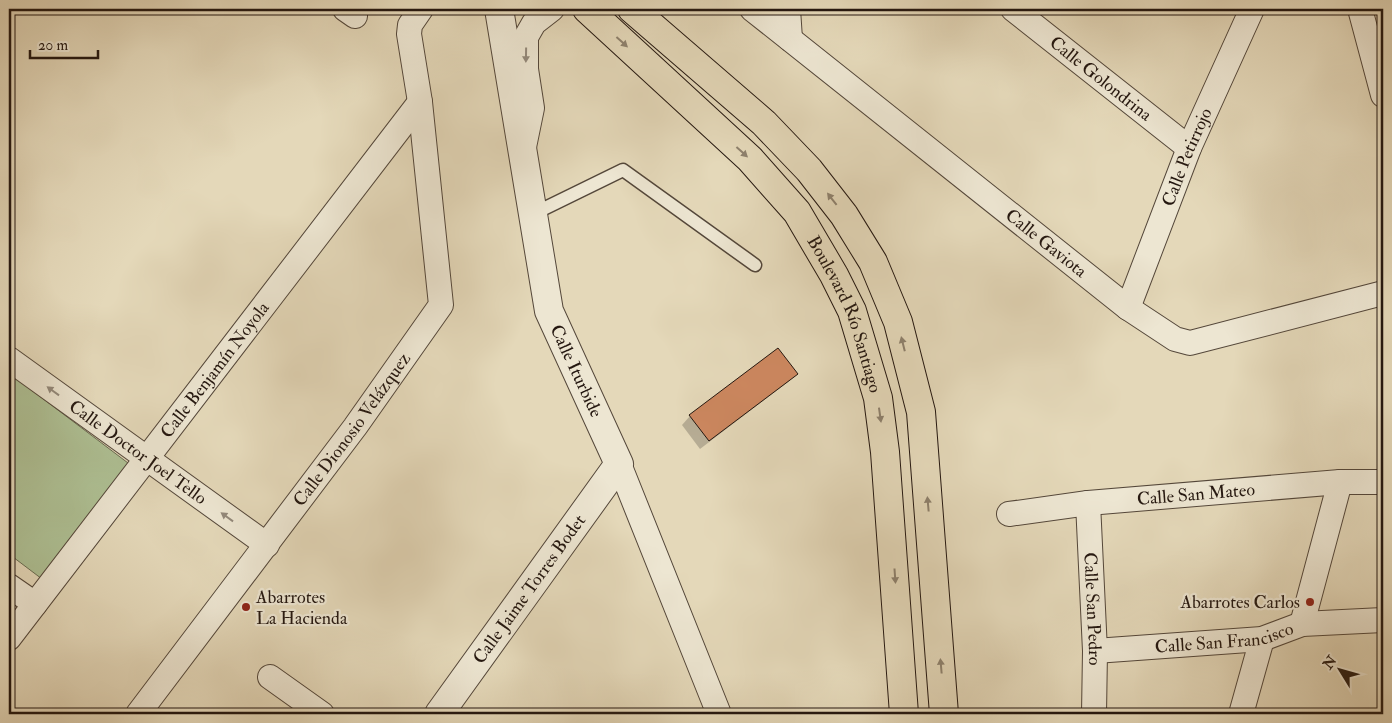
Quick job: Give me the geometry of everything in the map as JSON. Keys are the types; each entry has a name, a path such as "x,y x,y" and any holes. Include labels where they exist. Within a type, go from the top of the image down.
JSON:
{"main road":[{"name":"Boulevard Río Santiago","path":"587,9 750,159 797,212 834,275 852,311 878,398 885,452 904,714"},
{"path":"632,9 764,123 809,170 844,215 873,262 898,322 920,412 944,714"}],"street":[{"name":"Calle Dionosio Velázquez","path":"138,714 356,428 441,305 420,102 409,34 410,25 421,9"},
{"name":"Calle Iturbide","path":"498,9 549,311 619,464 719,714"},
{"name":"Calle Gaviota","path":"752,9 1128,308 1175,339 1190,343 1383,293"},
{"path":"788,9 790,38"},
{"name":"Calle Golondrina","path":"1013,9 1189,148"},
{"name":"Calle Petirrojo","path":"1128,308 1189,148 1252,9"},
{"path":"1360,9 1383,95"},
{"path":"522,152 532,108 526,70 526,37 534,23 549,11"},
{"name":"Calle Benjamín Noyola","path":"9,638 420,102"},
{"name":"Calle Doctor Joel Tello","path":"9,359 267,545"},
{"name":"Calle Jaime Torres Bodet","path":"439,714 619,464"},
{"path":"1302,624 1340,482"},
{"name":"Calle San Mateo","path":"1009,514 1088,503 1340,482 1383,482"},
{"name":"Calle San Pedro","path":"1088,503 1095,651 1094,714"},
{"path":"9,586 35,604"},
{"name":"Calle San Francisco","path":"1095,651 1262,638 1302,624 1383,620"},
{"path":"1241,714 1262,638"},
{"path":"270,677 322,714"}],"lane":[{"path":"533,214 623,170 755,265"}],"green space":[{"path":"9,373 128,463 42,579 9,554"}],"building":[{"path":"778,348 798,374 709,441 689,415"}],"place":[{"name":"Abarrotes Carlos","path":"1310,602"},
{"name":"Abarrotes La Hacienda","path":"246,607"}]}
